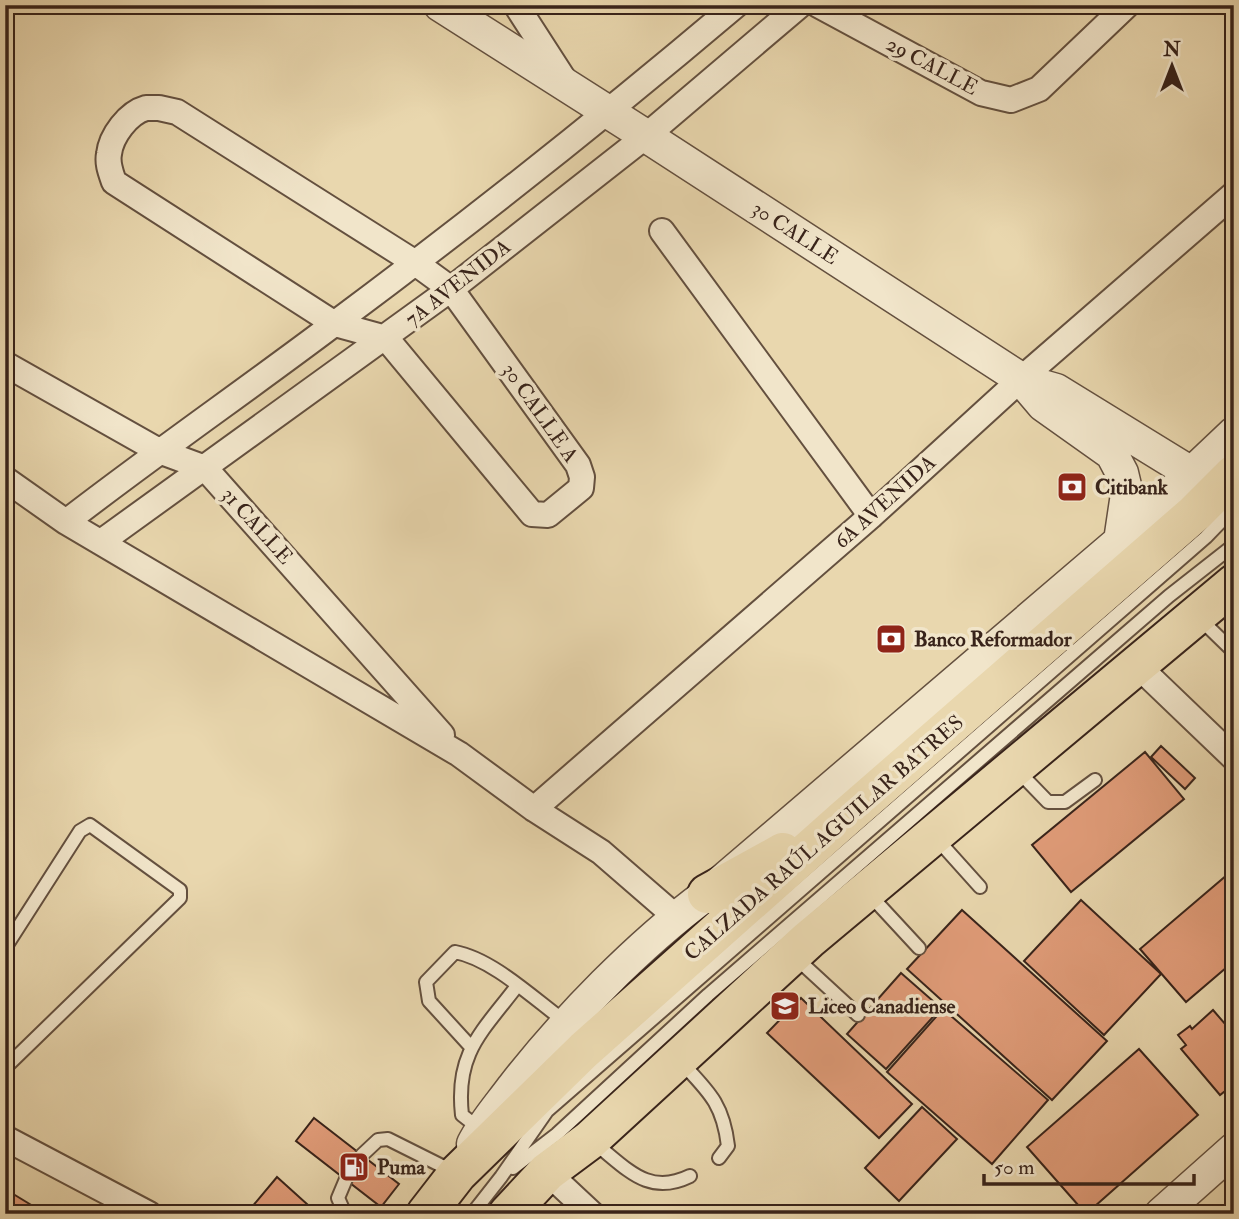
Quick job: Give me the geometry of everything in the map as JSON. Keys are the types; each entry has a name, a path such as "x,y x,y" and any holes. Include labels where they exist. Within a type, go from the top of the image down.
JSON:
{"highway":[{"name":"CALZADA RAÚL AGUILAR BATRES","path":"426,1214 457,1174 584,1050 1195,513 1234,474"},
{"path":"505,1196 547,1172 590,1140 866,891 1234,584"},
{"path":"707,894 846,817"}],"street":[{"name":"30 CALLE","path":"440,5 1021,379 1056,390 1191,472"},
{"name":"30 CALLE","path":"516,5 569,86"},
{"name":"7A AVENIDA","path":"66,522 335,324 610,112 736,5"},
{"name":"7A AVENIDA","path":"101,542 451,289 646,136 800,5"},
{"name":"29 CALLE","path":"818,5 981,93 1011,100 1039,89 1127,5"},
{"name":"30 CALLE A","path":"159,108 177,112 414,262 451,289 578,465 582,488 548,515 533,514 521,502 386,338 335,324 114,182 108,156 111,145 128,117 136,111 159,108"},
{"name":"6A AVENIDA","path":"534,808 871,516 1021,379 1234,194"},
{"path":"662,231 871,516"},
{"name":"31 CALLE","path":"5,365 159,451 205,468 459,754"},
{"name":"30 CALLE","path":"1021,379 1042,405 1112,454 1122,472 1126,494 1120,541"},
{"path":"457,1174 480,1130 567,1023 676,917 707,894 1120,541 1234,433"},
{"name":"31 CALLE","path":"5,479 66,522 459,754 601,852 676,917"},
{"path":"1137,664 1234,758"},
{"path":"5,1138 149,1214"},
{"path":"1161,1214 1234,1149"},
{"path":"547,1172 592,1214"}],"lane":[{"path":"505,1196 547,1111 1206,537 1234,508"},
{"path":"472,1214 505,1196 557,1134 708,995 1169,596 1234,545"},
{"path":"1196,616 1234,652"},
{"path":"1014,768 1048,802 1065,802 1095,780"},
{"path":"5,948 80,831 90,825 180,890 180,898 5,1068"},
{"path":"933,836 980,887"},
{"path":"866,891 919,948"},
{"path":"471,1047 429,1001 426,982 455,952 472,955 494,967 567,1023"},
{"path":"792,955 858,1014"},
{"path":"480,1130 462,1115 459,1090 471,1047 517,986"},
{"path":"678,1059 714,1098 725,1123 728,1146 719,1158"},
{"path":"362,1155 378,1140 388,1139 457,1174"},
{"path":"590,1140 645,1182 675,1184 690,1176"},
{"path":"345,1180 338,1198 345,1214"}],"building":[{"path":"1161,746 1195,778 1185,789 1151,757"},
{"path":"1145,752 1184,799 1071,892 1032,845"},
{"path":"1234,869 1234,961 1186,1002 1140,949"},
{"path":"1081,900 1161,974 1104,1035 1024,961"},
{"path":"962,910 1107,1041 1052,1100 907,969"},
{"path":"901,973 941,1008 886,1069 847,1034"},
{"path":"801,998 912,1104 879,1138 767,1033"},
{"path":"943,1009 1048,1100 992,1164 887,1072"},
{"path":"1213,1010 1232,1032 1234,1031 1234,1084 1220,1095 1181,1049 1186,1045 1178,1035 1190,1026 1192,1029"},
{"path":"1139,1049 1198,1115 1086,1214 1027,1147"},
{"path":"922,1107 957,1139 899,1201 865,1168"},
{"name":"Puma","path":"314,1118 399,1184 381,1207 296,1141"},
{"path":"277,1177 318,1214 246,1214"},
{"path":"5,1189 46,1214 5,1214"}],"place":[{"name":"Citibank","path":"1072,487"},
{"name":"Banco Reformador","path":"891,639"},
{"name":"Liceo Canadiense","path":"785,1006"},
{"name":"Puma","path":"354,1167"}]}
